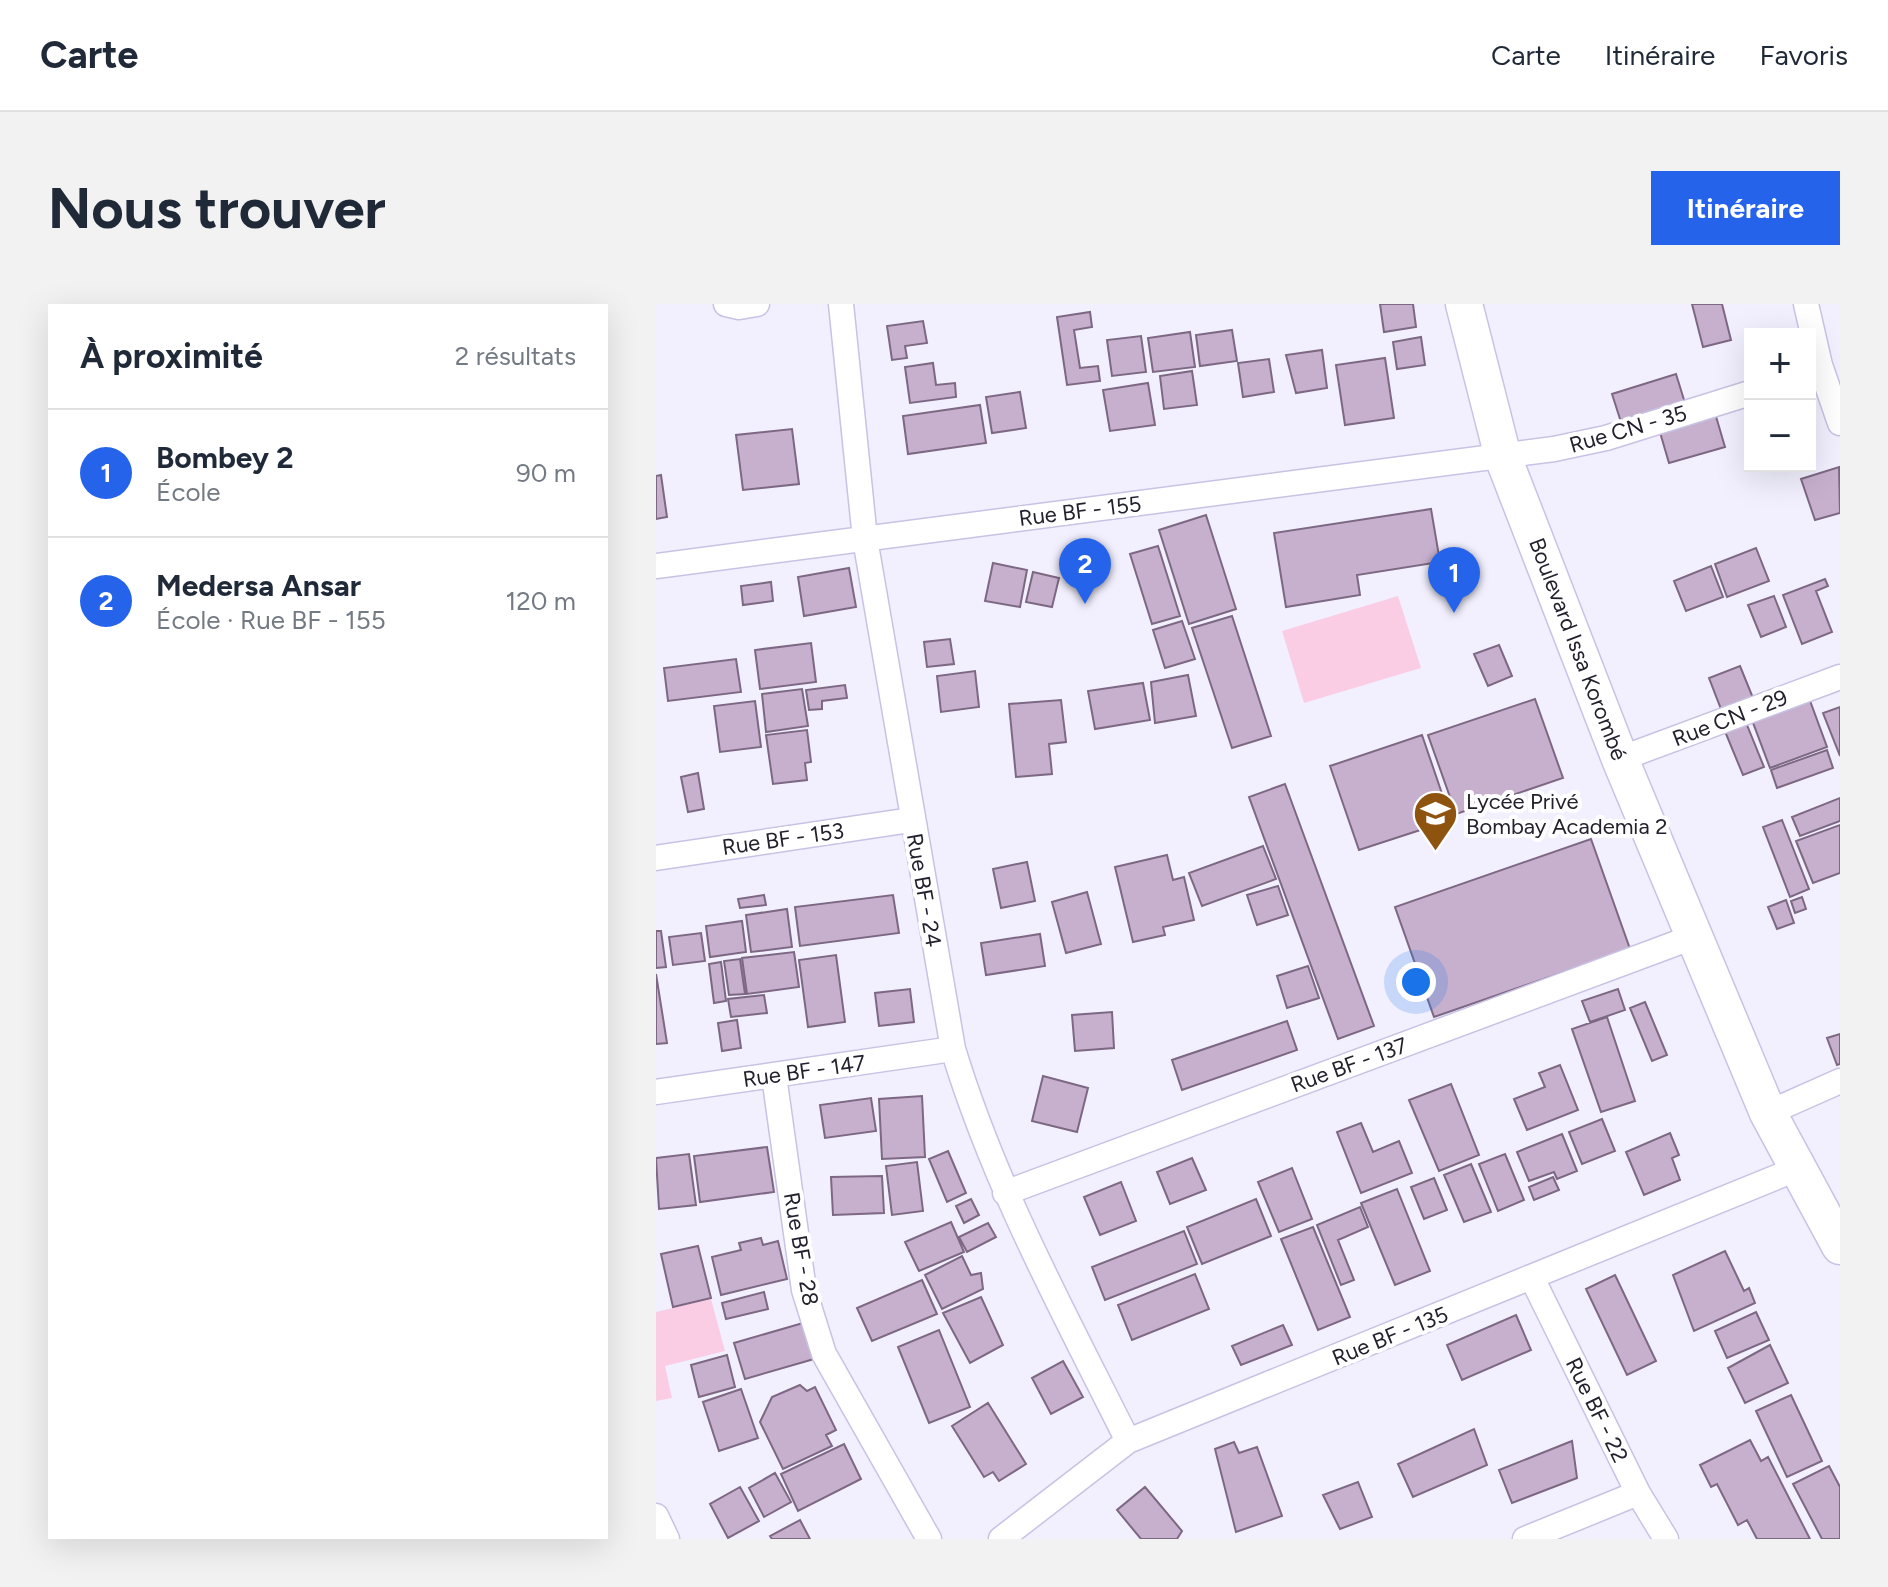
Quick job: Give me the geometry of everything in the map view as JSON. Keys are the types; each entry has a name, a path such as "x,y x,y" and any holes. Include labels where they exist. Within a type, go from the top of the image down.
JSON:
{"street":[{"path":"726,304 739,307 757,304"},
{"name":"Rue BF - 24","path":"841,304 865,539 911,820 953,1049 976,1124 1005,1193 1128,1441"},
{"name":"Boulevard Issa Korombé","path":"1464,304 1503,457 1620,759 1768,1113 1840,1246"},
{"path":"1806,304 1840,423"},
{"name":"Rue CN - 35","path":"1503,457 1606,438 1744,395"},
{"name":"Rue BF - 155","path":"656,566 1503,457"},
{"name":"Rue CN - 29","path":"1620,759 1840,677"},
{"name":"Rue BF - 153","path":"656,858 911,820"},
{"name":"Rue BF - 137","path":"1005,1193 1693,937"},
{"name":"Rue BF - 147","path":"656,1092 953,1049"},
{"name":"Rue BF - 28","path":"774,1076 804,1290 824,1354 929,1539"},
{"path":"1768,1113 1840,1081"},
{"name":"Rue BF - 135","path":"1001,1539 1128,1441 1799,1168"},
{"name":"Rue BF - 22","path":"1532,1278 1638,1493 1666,1539"},
{"path":"1525,1539 1638,1493"},
{"path":"656,1516 667,1539"}],"shaded area":[{"path":"1398,596 1421,668 1304,703 1282,631"},
{"path":"711,1299 725,1351 665,1366 672,1398 656,1401 656,1312"}],"building":[{"path":"1380,304 1413,304 1416,327 1384,332"},
{"path":"1692,304 1722,304 1731,340 1703,347"},
{"path":"1090,312 1092,327 1074,330 1080,368 1098,366 1100,381 1067,385 1057,317"},
{"path":"923,321 927,343 905,346 907,358 892,360 887,326"},
{"path":"1232,330 1237,361 1200,366 1196,335"},
{"path":"1190,332 1195,367 1153,372 1148,338"},
{"path":"1141,336 1146,372 1112,376 1107,340"},
{"path":"1421,337 1425,365 1397,369 1393,342"},
{"path":"1322,350 1327,388 1296,393 1286,355"},
{"path":"1385,358 1394,418 1345,425 1336,365"},
{"path":"1269,359 1274,392 1243,397 1238,363"},
{"path":"933,363 936,385 955,383 956,397 910,403 905,367"},
{"path":"1192,371 1197,405 1164,409 1160,376"},
{"path":"1676,374 1685,403 1621,422 1612,394"},
{"path":"1148,383 1155,425 1110,431 1103,390"},
{"path":"1020,392 1026,428 992,433 986,397"},
{"path":"980,405 986,443 908,454 903,416"},
{"path":"1715,413 1725,447 1669,463 1659,429"},
{"path":"792,429 799,484 743,490 736,435"},
{"path":"1839,467 1840,513 1815,520 1801,479"},
{"path":"661,475 667,517 656,519 656,476"},
{"path":"1431,509 1440,562 1357,575 1360,595 1286,607 1274,533"},
{"path":"1206,515 1236,609 1189,624 1159,530"},
{"path":"1158,546 1180,616 1152,624 1130,554"},
{"path":"1756,548 1769,581 1727,597 1715,564"},
{"path":"993,563 1027,570 1020,607 985,601"},
{"path":"1711,566 1723,597 1686,611 1674,581"},
{"path":"849,568 856,607 804,616 798,577"},
{"path":"1033,572 1059,578 1052,607 1026,602"},
{"path":"1825,579 1828,586 1816,591 1832,632 1802,644 1783,595"},
{"path":"771,582 773,601 743,605 741,586"},
{"path":"1774,596 1786,627 1761,637 1748,605"},
{"path":"1232,616 1271,736 1232,748 1192,628"},
{"path":"1182,621 1195,659 1165,668 1153,630"},
{"path":"950,639 954,664 927,667 924,642"},
{"path":"811,643 816,682 760,689 755,650"},
{"path":"1499,645 1512,676 1488,686 1474,654"},
{"path":"736,659 741,692 668,701 664,668"},
{"path":"1740,666 1753,698 1721,709 1709,678"},
{"path":"975,671 979,707 941,712 937,676"},
{"path":"1188,675 1196,716 1155,723 1151,682"},
{"path":"1143,683 1150,720 1095,729 1088,691"},
{"path":"845,685 847,698 822,701 822,709 809,710 806,690"},
{"path":"802,689 808,726 766,732 762,694"},
{"path":"1809,698 1827,747 1770,768 1752,720"},
{"path":"1535,699 1563,778 1456,814 1428,735"},
{"path":"1061,700 1066,742 1049,744 1052,774 1016,777 1009,704"},
{"path":"755,701 761,747 720,752 714,706"},
{"path":"1840,707 1840,756 1823,713"},
{"path":"1745,720 1764,767 1743,775 1724,729"},
{"path":"807,730 811,762 805,763 807,780 773,784 766,735"},
{"path":"1422,735 1451,820 1359,850 1330,766"},
{"path":"1827,750 1833,768 1777,788 1771,770"},
{"path":"698,773 704,809 688,812 681,777"},
{"path":"1285,784 1374,1026 1338,1039 1249,797"},
{"path":"1840,798 1840,821 1800,836 1792,817"},
{"path":"1782,820 1809,889 1790,897 1763,827"},
{"path":"1840,825 1840,873 1813,883 1796,841"},
{"path":"1591,839 1630,949 1434,1017 1395,907"},
{"path":"1263,846 1276,879 1202,906 1189,873"},
{"path":"1167,855 1173,880 1184,877 1194,920 1163,927 1165,935 1133,942 1115,867"},
{"path":"1027,862 1035,901 1001,908 993,869"},
{"path":"1278,886 1288,915 1257,925 1247,895"},
{"path":"1087,892 1101,944 1066,953 1052,902"},
{"path":"764,895 766,905 740,908 738,899"},
{"path":"893,895 899,933 800,946 795,907"},
{"path":"1802,897 1806,909 1795,913 1791,901"},
{"path":"1786,900 1794,923 1777,929 1768,907"},
{"path":"787,909 792,947 751,952 746,915"},
{"path":"742,921 746,952 710,957 706,926"},
{"path":"656,931 661,931 666,967 656,968"},
{"path":"701,933 705,961 673,965 669,937"},
{"path":"1040,934 1045,966 986,975 981,943"},
{"path":"794,952 799,987 747,994 742,958"},
{"path":"836,955 845,1022 808,1027 799,960"},
{"path":"740,959 745,994 729,995 724,961"},
{"path":"721,962 726,1001 714,1003 709,964"},
{"path":"1308,966 1319,998 1287,1008 1277,976"},
{"path":"656,974 667,1043 656,1044"},
{"path":"910,989 914,1022 879,1026 875,993"},
{"path":"1618,989 1625,1010 1590,1022 1582,1001"},
{"path":"764,995 767,1013 731,1017 728,999"},
{"path":"1645,1002 1667,1055 1652,1061 1630,1008"},
{"path":"1112,1012 1114,1048 1075,1051 1072,1015"},
{"path":"1607,1017 1635,1101 1601,1112 1572,1029"},
{"path":"737,1020 741,1048 722,1051 718,1023"},
{"path":"1287,1021 1297,1050 1182,1090 1172,1060"},
{"path":"1840,1034 1840,1064 1837,1065 1827,1038"},
{"path":"1560,1065 1578,1110 1527,1130 1514,1099 1545,1087 1539,1073"},
{"path":"1043,1076 1088,1088 1077,1132 1032,1121"},
{"path":"1451,1084 1479,1155 1439,1171 1409,1100"},
{"path":"922,1096 925,1157 882,1159 879,1099"},
{"path":"871,1098 876,1131 825,1138 820,1105"},
{"path":"1602,1119 1615,1151 1582,1164 1569,1132"},
{"path":"1361,1123 1373,1152 1399,1141 1412,1173 1361,1193 1337,1132"},
{"path":"1670,1133 1679,1155 1672,1158 1680,1180 1644,1195 1626,1152"},
{"path":"1562,1134 1577,1171 1557,1179 1554,1172 1529,1181 1517,1152"},
{"path":"767,1147 774,1192 700,1202 694,1156"},
{"path":"948,1151 966,1193 947,1202 929,1159"},
{"path":"689,1154 696,1205 659,1209 656,1158"},
{"path":"1505,1154 1524,1200 1498,1211 1479,1164"},
{"path":"1192,1158 1206,1190 1170,1204 1157,1172"},
{"path":"917,1162 923,1211 892,1215 886,1166"},
{"path":"1471,1164 1491,1212 1464,1222 1444,1175"},
{"path":"1292,1168 1312,1219 1279,1232 1258,1182"},
{"path":"882,1176 884,1213 833,1215 831,1177"},
{"path":"1553,1177 1559,1190 1534,1200 1529,1187"},
{"path":"1434,1178 1447,1210 1424,1219 1411,1187"},
{"path":"1121,1182 1136,1221 1100,1235 1084,1197"},
{"path":"1397,1189 1430,1271 1395,1285 1361,1203"},
{"path":"971,1199 979,1215 964,1223 956,1206"},
{"path":"1256,1199 1271,1236 1202,1264 1187,1227"},
{"path":"1360,1207 1368,1227 1338,1240 1354,1280 1341,1285 1317,1225"},
{"path":"951,1222 964,1252 919,1271 905,1242"},
{"path":"988,1223 996,1237 967,1252 959,1237"},
{"path":"1313,1227 1350,1317 1318,1330 1281,1239"},
{"path":"1184,1231 1197,1264 1105,1300 1092,1267"},
{"path":"761,1238 763,1245 778,1241 787,1279 721,1295 712,1257 741,1250 739,1243"},
{"path":"698,1246 711,1298 673,1307 661,1254"},
{"path":"1725,1251 1744,1291 1749,1288 1755,1303 1694,1331 1673,1275"},
{"path":"962,1256 971,1275 981,1273 983,1289 942,1309 925,1275"},
{"path":"1195,1274 1209,1309 1132,1340 1118,1305"},
{"path":"1615,1275 1656,1361 1627,1375 1586,1289"},
{"path":"922,1280 937,1314 872,1341 857,1308"},
{"path":"764,1292 768,1309 726,1319 722,1303"},
{"path":"981,1297 1003,1345 970,1363 943,1313"},
{"path":"1756,1312 1769,1340 1727,1358 1715,1331"},
{"path":"1516,1315 1531,1350 1462,1380 1447,1345"},
{"path":"803,1323 814,1359 745,1379 734,1343"},
{"path":"1283,1325 1292,1345 1241,1365 1232,1346"},
{"path":"939,1330 970,1407 929,1423 898,1347"},
{"path":"1770,1345 1788,1383 1745,1403 1728,1368"},
{"path":"727,1355 735,1387 699,1397 691,1365"},
{"path":"1063,1361 1083,1397 1051,1414 1032,1378"},
{"path":"800,1385 807,1391 815,1387 836,1430 826,1435 832,1446 783,1469 760,1422 772,1397"},
{"path":"741,1389 758,1438 719,1451 703,1402"},
{"path":"1791,1395 1822,1461 1787,1477 1756,1411"},
{"path":"988,1403 1026,1464 999,1481 993,1472 984,1477 952,1426"},
{"path":"1474,1429 1487,1465 1413,1497 1398,1464"},
{"path":"1750,1440 1761,1461 1768,1457 1810,1539 1757,1539 1747,1520 1738,1525 1717,1484 1711,1487 1700,1465"},
{"path":"1572,1441 1577,1478 1512,1503 1499,1470"},
{"path":"1234,1442 1239,1453 1257,1447 1282,1516 1236,1532 1215,1449"},
{"path":"844,1444 861,1479 798,1511 781,1474"},
{"path":"1829,1466 1840,1487 1840,1539 1822,1539 1793,1484"},
{"path":"775,1473 791,1502 764,1517 749,1488"},
{"path":"1358,1482 1372,1517 1340,1529 1323,1495"},
{"path":"740,1487 759,1521 728,1538 710,1504"},
{"path":"1145,1487 1182,1531 1177,1539 1141,1539 1117,1510"},
{"path":"800,1520 810,1539 772,1539 770,1536"}],"place":[{"name":"Medersa Ansar","path":"1085,604"},
{"name":"Bombey 2","path":"1454,613"},
{"name":"Lycée Privé Bombay Academia 2","path":"1435,853"}]}
